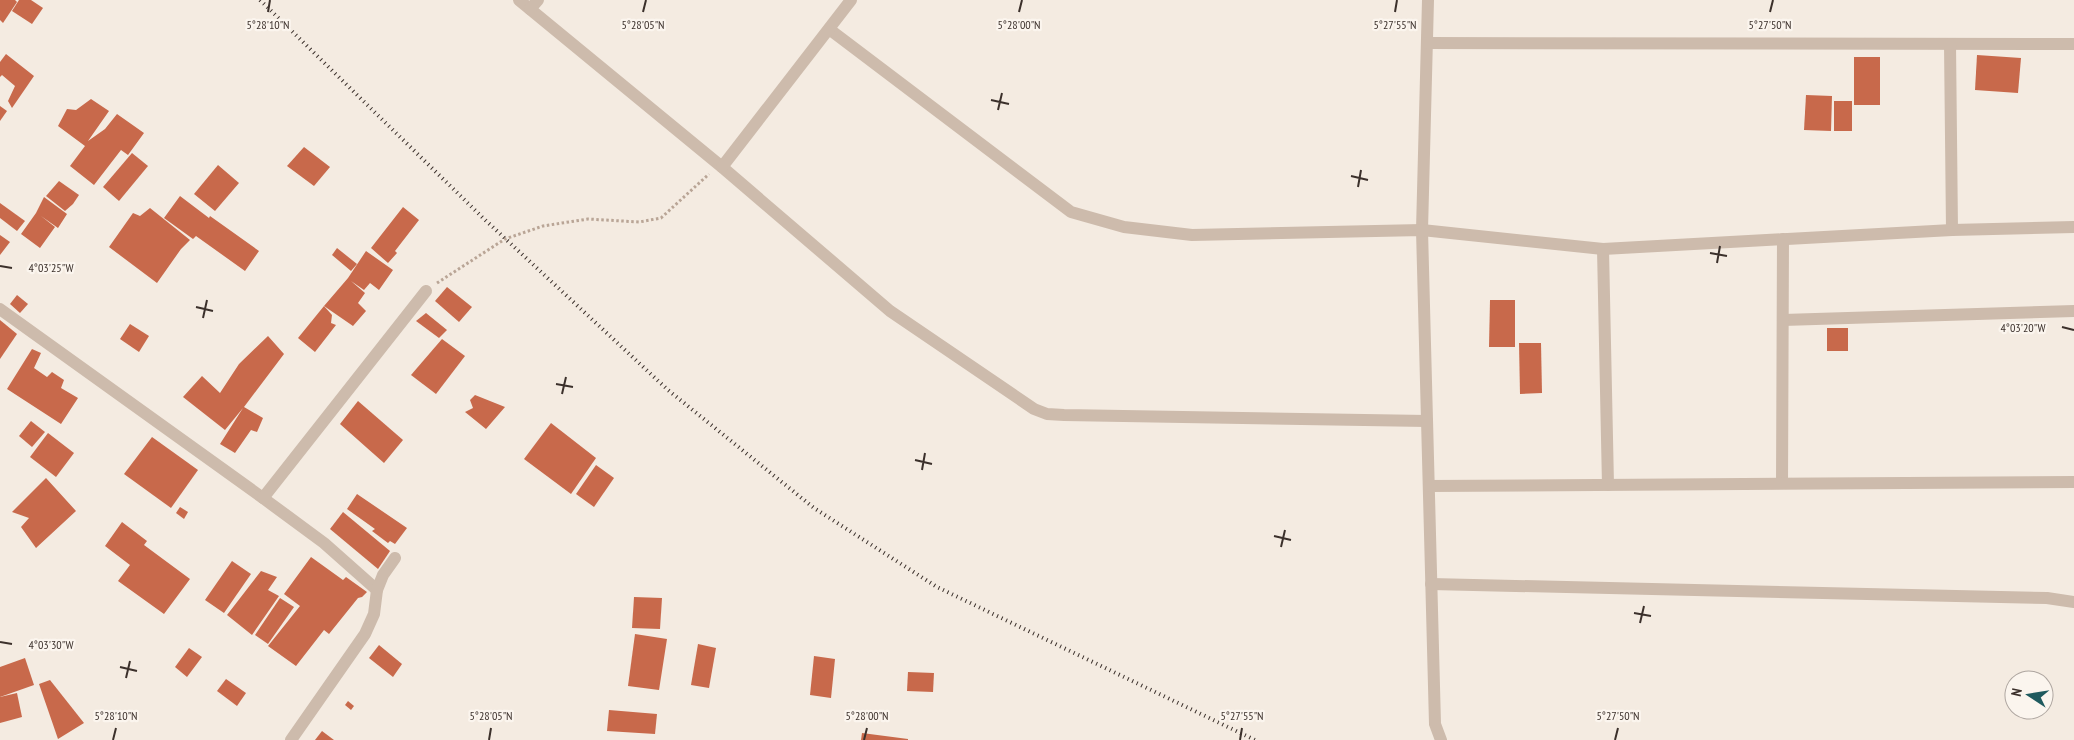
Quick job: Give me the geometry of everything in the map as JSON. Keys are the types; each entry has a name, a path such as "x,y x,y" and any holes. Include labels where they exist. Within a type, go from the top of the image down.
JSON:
{"street":[{"path":"520,0 534,5 890,312 1034,409 1047,414 1427,421"},
{"path":"722,167 851,0"},
{"path":"1428,0 1422,230 1435,724 1441,740"},
{"path":"829,29 1072,212 1124,227 1192,235 1422,230 1602,249 1952,230 2074,227"},
{"path":"1427,43 2074,44"},
{"path":"1950,44 1952,230"},
{"path":"1782,483 1783,239"},
{"path":"1602,249 1608,485"},
{"path":"263,498 426,291"},
{"path":"0,309 324,543 377,590"},
{"path":"1783,320 2074,311"},
{"path":"1429,486 2074,482"},
{"path":"291,740 365,634 374,614 377,590 383,575 395,558"},
{"path":"1432,584 2047,598 2074,602"}],"path":[{"path":"426,291 505,239 543,226 588,218 639,222 661,218 704,176 722,167"}],"building":[{"path":"0,0 15,0 17,2 3,23 0,20"},
{"path":"19,0 31,0 43,8 32,24 12,11"},
{"path":"6,54 34,76 12,108 8,101 15,86 2,75 0,77 0,62"},
{"path":"1977,55 2021,58 2018,93 1975,90"},
{"path":"1854,57 1880,57 1880,105 1854,105"},
{"path":"1806,95 1832,96 1831,131 1804,130"},
{"path":"91,99 109,111 88,141 105,129 117,114 144,133 128,155 121,150 94,185 70,166 85,146 58,126 67,109 76,110"},
{"path":"1834,101 1852,101 1852,131 1834,131"},
{"path":"0,106 7,111 0,121"},
{"path":"304,147 330,167 314,186 287,166"},
{"path":"132,153 148,166 119,201 103,187"},
{"path":"218,165 239,183 215,211 194,194"},
{"path":"59,181 79,195 65,211 46,196"},
{"path":"180,196 259,251 245,271 196,236 193,239 164,218"},
{"path":"44,197 67,214 58,228 41,216 55,227 40,248 21,234 36,213"},
{"path":"0,203 25,221 17,231 0,218"},
{"path":"403,207 419,220 388,263 371,248"},
{"path":"150,208 190,240 181,249 157,283 109,247 133,213 140,216"},
{"path":"0,235 10,242 0,255"},
{"path":"337,248 357,264 351,271 332,255"},
{"path":"366,251 393,270 379,290 370,283 364,290 351,281 365,293 358,303 366,311 353,326 324,306 348,278"},
{"path":"447,287 472,307 459,322 435,301"},
{"path":"17,295 28,304 20,313 10,304"},
{"path":"1490,300 1515,300 1515,347 1489,347"},
{"path":"324,306 332,315 331,323 336,325 315,352 298,338"},
{"path":"426,313 447,330 439,338 416,321"},
{"path":"0,320 17,334 0,359"},
{"path":"130,324 149,336 139,352 120,339"},
{"path":"1827,328 1848,328 1848,351 1827,351"},
{"path":"268,336 284,354 244,407 263,418 257,432 251,430 235,453 220,444 243,408 225,430 183,397 202,376 220,393 239,364"},
{"path":"442,339 465,356 436,394 411,375"},
{"path":"1519,343 1541,343 1542,393 1520,394"},
{"path":"32,349 41,353 34,368 47,377 52,372 64,380 61,388 78,398 61,424 7,389"},
{"path":"475,395 505,407 486,429 465,412 473,408 470,400"},
{"path":"358,401 403,440 384,463 340,424"},
{"path":"31,421 45,432 32,447 19,436"},
{"path":"551,423 596,458 571,494 524,459"},
{"path":"48,433 74,453 56,477 30,457"},
{"path":"152,437 198,470 171,508 124,474"},
{"path":"596,465 614,478 594,507 576,494"},
{"path":"46,478 76,511 36,548 21,527 29,518 12,512"},
{"path":"357,494 407,528 395,544 390,541 388,543 372,531 375,529 347,509"},
{"path":"180,507 188,512 184,519 176,513"},
{"path":"343,512 390,551 378,569 330,529"},
{"path":"122,522 147,541 144,545 190,579 164,614 118,581 130,565 105,546"},
{"path":"311,557 343,580 346,577 367,592 358,598 329,634 324,630 296,666 268,646 300,606 284,594"},
{"path":"232,561 251,574 224,613 205,600"},
{"path":"261,571 277,577 268,590 279,596 252,635 227,615"},
{"path":"634,597 662,598 660,629 632,628"},
{"path":"280,598 294,607 268,644 255,635"},
{"path":"635,634 667,639 659,690 628,686"},
{"path":"698,644 716,648 709,688 691,685"},
{"path":"379,645 402,664 393,677 369,658"},
{"path":"189,648 202,657 187,677 175,667"},
{"path":"814,656 835,659 831,698 810,695"},
{"path":"25,658 34,685 0,697 0,667"},
{"path":"908,672 934,673 933,692 907,691"},
{"path":"226,679 246,693 237,706 217,691"},
{"path":"50,680 84,723 58,739 39,684"},
{"path":"17,693 22,717 0,723 0,697"},
{"path":"348,701 354,706 351,710 345,705"},
{"path":"609,710 657,714 655,734 607,731"},
{"path":"322,731 334,740 315,740"},
{"path":"862,733 908,739 908,740 861,740"}],"railway":[{"path":"260,0 482,217 668,390 814,508 937,587 1255,740"}]}
